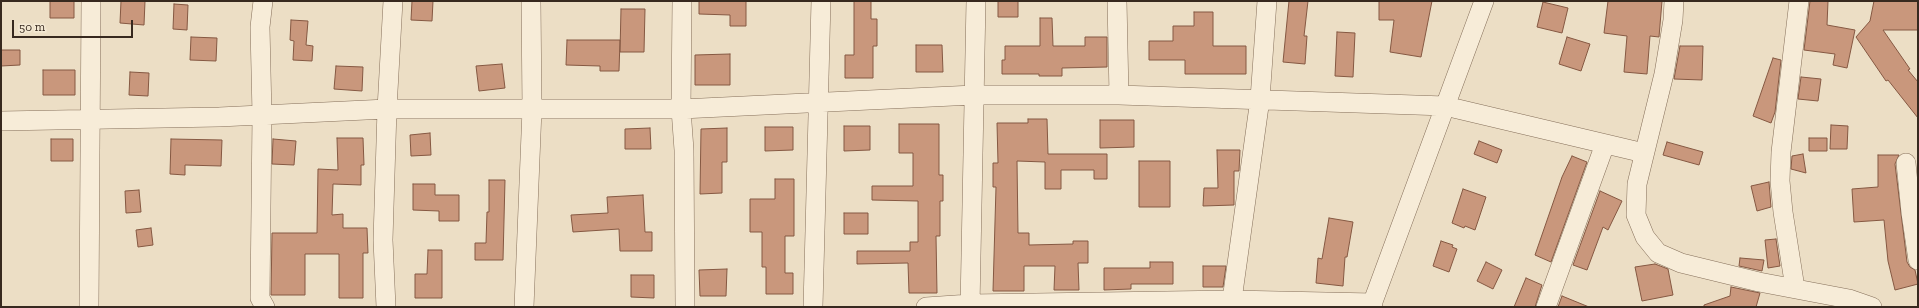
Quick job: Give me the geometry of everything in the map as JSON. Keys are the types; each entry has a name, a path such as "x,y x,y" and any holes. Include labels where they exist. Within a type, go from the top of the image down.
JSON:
{"street":[{"path":"89,307 91,1"},
{"path":"263,1 260,27 262,115 260,298 265,307"},
{"path":"386,307 383,240 387,109 393,1"},
{"path":"524,307 532,109 531,1"},
{"path":"682,1 681,109 684,150 685,307"},
{"path":"813,307 821,1"},
{"path":"970,306 976,1"},
{"path":"1117,1 1119,95"},
{"path":"1232,304 1260,99 1267,1"},
{"path":"926,307 1232,304 1372,305 1484,1"},
{"path":"1674,1 1673,20 1664,74 1637,184 1636,215 1645,237 1658,253 1681,263 1759,282 1849,299 1872,307"},
{"path":"1795,288 1783,212 1780,167 1799,1"},
{"path":"1,121 262,115 387,109 681,109 974,95 1119,95 1445,106 1644,153"},
{"path":"1546,307 1605,144"},
{"path":"1906,163 1910,213 1918,260"}],"building":[{"path":"50,1 74,1 74,18 50,18"},
{"path":"121,1 145,1 144,25 120,23"},
{"path":"412,1 433,1 432,21 411,20"},
{"path":"699,1 746,1 746,26 730,26 730,15 699,14"},
{"path":"854,1 871,1 871,19 877,19 877,46 873,46 873,78 845,78 845,55 854,55"},
{"path":"998,1 1018,1 1018,17 998,17"},
{"path":"1289,1 1308,1 1304,36 1307,36 1305,64 1283,62"},
{"path":"1379,1 1432,1 1421,57 1390,52 1394,20 1379,20"},
{"path":"1608,1 1662,1 1659,37 1650,36 1647,74 1624,72 1627,36 1604,33"},
{"path":"1810,1 1828,1 1827,25 1855,30 1847,68 1833,65 1835,54 1804,50"},
{"path":"1874,1 1918,1 1918,30 1883,30 1910,69 1908,70 1918,82 1918,118 1888,80 1886,81 1856,37 1870,21"},
{"path":"1543,2 1568,8 1562,33 1537,27"},
{"path":"174,4 188,5 187,30 173,29"},
{"path":"621,9 645,9 644,52 620,52"},
{"path":"1194,12 1213,12 1213,46 1246,46 1246,74 1185,74 1185,60 1149,60 1149,41 1173,41 1173,26 1194,26"},
{"path":"1040,18 1052,18 1053,46 1085,46 1085,37 1107,37 1107,67 1062,68 1062,76 1039,76 1039,74 1002,74 1002,60 1005,60 1005,46 1040,46"},
{"path":"291,20 308,21 306,45 313,46 312,61 293,60 294,41 290,40"},
{"path":"1337,32 1355,33 1353,77 1335,76"},
{"path":"191,37 217,38 216,61 190,60"},
{"path":"1567,37 1590,44 1581,71 1559,64"},
{"path":"567,40 620,40 619,71 600,71 600,66 566,65"},
{"path":"916,45 942,45 943,72 916,72"},
{"path":"1680,46 1703,46 1702,80 1674,79"},
{"path":"1,50 20,50 20,65 1,66"},
{"path":"730,54 730,85 695,85 695,55"},
{"path":"1773,58 1781,60 1775,112 1771,123 1753,116"},
{"path":"502,64 505,88 479,91 476,66"},
{"path":"336,66 363,67 362,91 334,89"},
{"path":"43,70 75,70 75,95 43,95"},
{"path":"130,72 149,73 148,96 129,95"},
{"path":"1801,77 1821,79 1818,101 1798,99"},
{"path":"1028,119 1047,119 1048,154 1107,154 1107,179 1094,179 1094,170 1061,170 1061,189 1045,189 1045,162 1017,161 1018,233 1029,233 1029,245 1073,244 1073,241 1088,241 1088,263 1078,263 1079,290 1054,290 1055,266 1024,266 1024,291 993,291 996,187 993,187 993,163 998,163 997,123 1028,123"},
{"path":"1100,120 1134,120 1134,147 1100,148"},
{"path":"899,124 939,124 939,175 943,175 943,201 940,201 940,236 936,236 937,293 909,293 908,263 857,264 857,251 910,251 910,242 918,242 918,201 872,200 872,186 913,186 913,153 899,153"},
{"path":"1831,125 1848,126 1847,149 1830,149"},
{"path":"844,126 870,126 870,150 844,151"},
{"path":"765,127 793,127 793,150 765,151"},
{"path":"650,128 651,149 625,149 625,129"},
{"path":"727,128 727,162 722,162 722,193 700,194 701,129"},
{"path":"430,133 431,155 411,156 410,135"},
{"path":"337,138 363,138 364,165 361,165 361,185 333,184 332,215 343,214 343,228 367,228 368,253 363,253 363,298 339,298 339,254 305,254 305,295 271,295 272,233 317,233 318,169 338,170"},
{"path":"1809,138 1827,138 1827,151 1809,151"},
{"path":"51,139 73,139 73,161 51,161"},
{"path":"171,139 222,140 221,166 185,165 185,175 170,174"},
{"path":"273,139 296,141 294,165 272,164"},
{"path":"1479,141 1502,150 1497,163 1474,154"},
{"path":"1667,142 1703,152 1699,165 1663,155"},
{"path":"1217,150 1240,150 1239,171 1234,171 1234,205 1203,206 1204,188 1218,188"},
{"path":"1803,154 1806,173 1791,169 1792,156"},
{"path":"1878,155 1899,155 1895,164 1907,262 1910,267 1915,270 1918,284 1895,290 1888,261 1884,220 1854,222 1852,189 1878,187"},
{"path":"1572,156 1587,162 1551,262 1535,255 1562,177"},
{"path":"1139,161 1170,161 1170,207 1139,207"},
{"path":"775,179 794,179 794,236 785,236 785,273 793,273 793,294 766,294 766,267 762,267 762,232 750,232 750,199 775,199"},
{"path":"489,180 505,180 503,260 475,260 475,243 486,243 487,212 489,212"},
{"path":"1769,182 1771,207 1757,211 1751,186"},
{"path":"413,184 435,184 435,195 459,195 459,221 439,221 439,211 413,210"},
{"path":"1463,189 1486,197 1475,230 1465,226 1464,228 1452,223"},
{"path":"139,190 141,212 126,213 125,191"},
{"path":"1600,191 1622,201 1608,230 1603,227 1587,270 1573,265"},
{"path":"643,195 645,232 652,232 652,251 620,251 619,229 573,232 571,215 608,213 607,197"},
{"path":"844,213 868,213 868,234 844,234"},
{"path":"1329,218 1353,222 1347,257 1345,257 1343,286 1316,283 1318,258 1322,259"},
{"path":"151,228 153,245 138,247 136,230"},
{"path":"1776,239 1780,266 1768,268 1765,240"},
{"path":"1441,241 1453,245 1452,247 1457,249 1449,272 1433,266"},
{"path":"428,250 442,250 442,298 415,298 415,274 427,274"},
{"path":"1740,258 1764,260 1762,271 1739,266"},
{"path":"1150,262 1173,262 1173,284 1131,284 1131,289 1104,290 1104,268 1150,268"},
{"path":"1486,262 1502,270 1493,289 1477,281"},
{"path":"1655,264 1668,269 1673,295 1642,301 1635,267"},
{"path":"1203,266 1226,266 1223,287 1203,287"},
{"path":"727,269 726,296 700,296 699,270"},
{"path":"631,275 654,275 654,298 631,297"},
{"path":"1526,278 1542,285 1535,307 1514,307"},
{"path":"1731,287 1760,293 1756,307 1704,307 1704,305 1730,296"},
{"path":"1562,296 1589,307 1558,307"}]}
